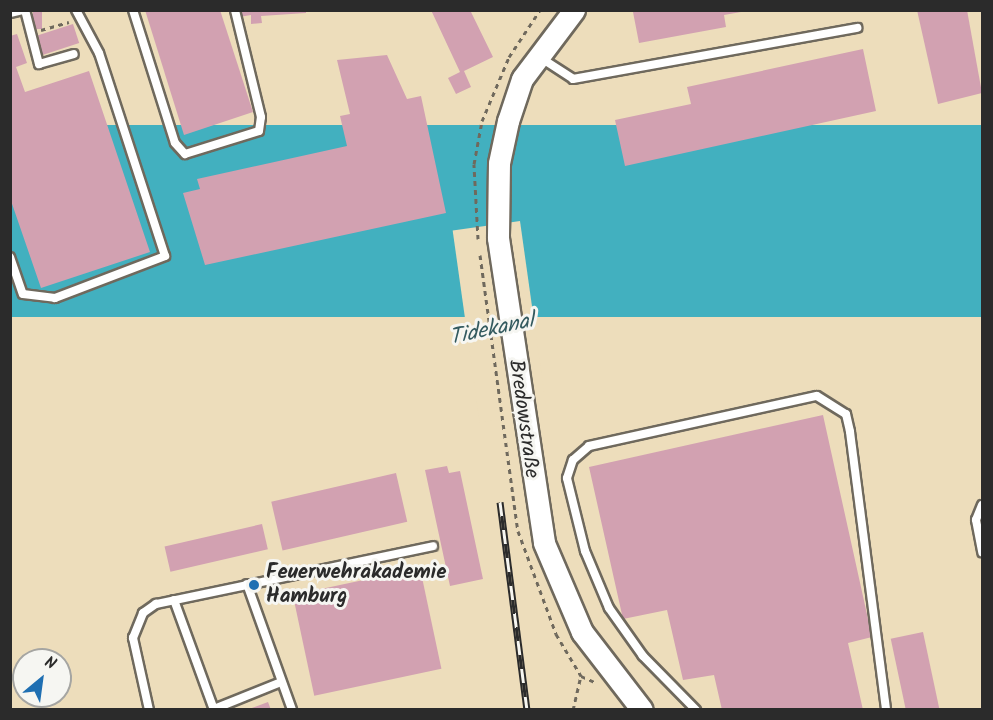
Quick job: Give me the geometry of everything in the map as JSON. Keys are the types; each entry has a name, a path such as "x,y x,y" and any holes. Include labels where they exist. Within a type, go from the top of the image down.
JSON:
{"street":[{"name":"Bredowstraße","path":"574,11 537,56 508,121 496,207 514,439 544,543 564,597 629,705"}],"lane":[{"path":"10,13 24,10 39,64 74,54"},
{"path":"133,10 175,143 185,154 259,131 261,117 235,10"},
{"path":"10,257 23,294 55,298 165,256 99,52 78,14"},
{"path":"537,56 573,79 856,28"},
{"path":"696,710 643,656 609,608 585,551 567,478 573,460 589,446 816,396 846,414 886,710"},
{"path":"982,505 976,520 982,552"},
{"path":"149,710 132,638 142,613 174,600 433,546"},
{"path":"247,584 291,710"},
{"path":"174,600 214,709 281,682"}],"path":[{"path":"30,33 78,14"},
{"path":"474,210 514,439"},
{"path":"573,710 581,676"}],"water":[{"path":"10,125 982,125 982,317 10,317"}],"pier":[{"path":"520,221 547,413 480,423 453,230"}],"building":[{"path":"33,10 42,10 42,29 33,29"},
{"path":"145,10 220,10 253,112 184,135"},
{"path":"238,10 306,10 306,13 261,16 262,23 251,24 251,15 239,17"},
{"path":"431,10 471,12 493,57 464,71 471,87 456,94 448,78 460,72"},
{"path":"641,10 741,10 741,12 724,15 726,27 639,43 633,12"},
{"path":"917,10 967,10 982,93 938,104"},
{"path":"73,24 79,43 41,55 35,36"},
{"path":"17,34 27,63 16,67 25,92 89,71 150,252 41,288 10,198 10,36"},
{"path":"863,49 876,111 625,166 615,120 691,104 687,87"},
{"path":"387,55 407,99 421,96 446,213 205,265 183,193 200,189 197,179 347,146 340,116 350,114 337,60"},
{"path":"823,415 872,637 848,643 863,710 722,710 714,675 683,680 667,610 623,619 589,467"},
{"path":"447,466 449,473 460,471 483,579 450,586 425,470"},
{"path":"396,473 407,522 283,551 271,502"},
{"path":"262,524 268,549 170,572 165,546"},
{"path":"420,568 441,669 314,696 293,595"},
{"path":"923,632 940,710 906,710 891,639"},
{"path":"268,702 271,710 249,710 249,709"}],"railway":[{"path":"500,502 527,710"}],"place":[{"name":"Feuerwehrakademie Hamburg","path":"254,585"}],"water label":[{"name":"Tidekanal","path":"492,330"}]}
